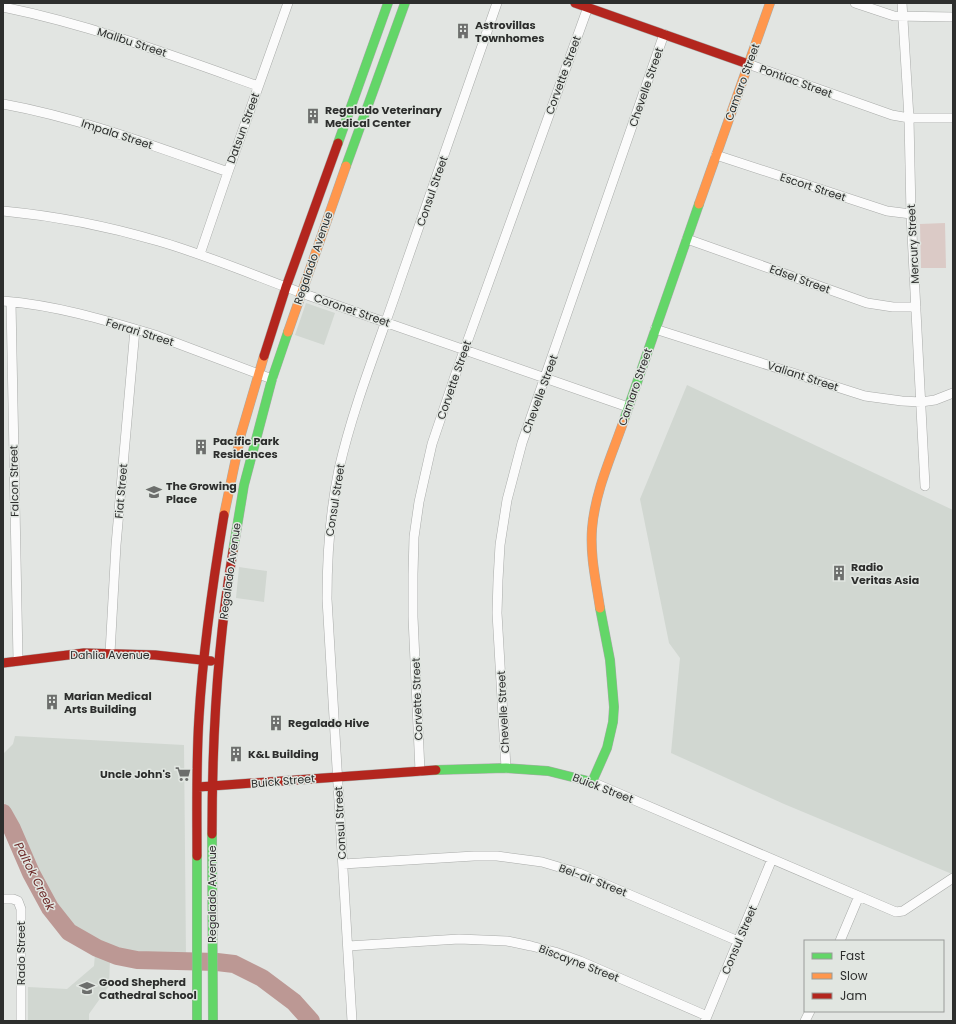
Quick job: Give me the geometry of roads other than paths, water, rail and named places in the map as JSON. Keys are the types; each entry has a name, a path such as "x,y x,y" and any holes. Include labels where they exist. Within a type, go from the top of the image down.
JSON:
{"main road":[{"name":"Regalado Avenue","path":"197,1021 199,717 204,660 218,553 229,488 241,434 258,374 286,287 388,3"},
{"name":"Regalado Avenue","path":"212,1021 212,787 218,661 232,555 244,485 272,379 301,292 405,3"},
{"name":"Pontiac Street","path":"575,3 748,64"},
{"name":"Camaro Street","path":"592,782 603,760 609,741 614,707 610,660 592,561 592,528 599,491 770,3"},
{"name":"Dahlia Avenue","path":"3,663 84,653 155,655 218,661"},
{"name":"Buick Street","path":"198,787 420,771 506,768 548,771 592,782"}],"street":[{"name":"Consul Street","path":"352,1021 327,599 329,532 338,475 362,388 496,3"},
{"path":"855,3 888,15 903,17 953,17"},
{"name":"Mercury Street","path":"902,3 909,118 916,307 925,486"},
{"name":"Datsun Street","path":"200,254 286,4"},
{"name":"Malibu Street","path":"3,7 54,18 100,31 258,86"},
{"name":"Corvette Street","path":"420,771 413,617 414,537 419,502 432,444 464,350 588,7"},
{"name":"Chevelle Street","path":"506,768 497,613 500,545 508,493 522,443 546,378 664,34"},
{"name":"Pontiac Street","path":"748,64 892,116 909,118 953,118"},
{"name":"Impala Street","path":"3,104 36,111 107,130 228,172"},
{"name":"Escort Street","path":"716,155 887,211 912,214"},
{"name":"Coronet Street","path":"3,211 74,220 159,241 200,254 286,287 628,407"},
{"name":"Edsel Street","path":"687,239 867,303 893,307 916,307"},
{"name":"Ferrari Street","path":"7,302 37,305 72,312 135,329 155,335 272,379"},
{"name":"Falcon Street","path":"7,302 18,660"},
{"name":"Fiat Street","path":"110,653 116,545 135,329"},
{"name":"Valiant Street","path":"655,329 866,396 884,400 921,402 935,400 953,393"},
{"name":"Buick Street","path":"592,782 896,912 900,912 953,878"},
{"name":"Bel-air Street","path":"343,864 474,856 497,856 542,862 579,873 738,941"},
{"name":"Consul Street","path":"706,1018 772,859"},
{"path":"840,940 859,896"},
{"name":"Rado Street","path":"3,899 14,899 18,901 21,909 21,1021"},
{"name":"Biscayne Street","path":"348,946 459,939 507,941 555,952 580,961 706,1018"},
{"path":"805,1021 810,1012"}],"waterway":[{"name":"Paltok Creek","path":"3,813 12,829 31,873 50,908 69,932 97,948 117,956 137,960 217,962 234,964 262,978 294,1002 311,1021"}],"place":[{"name":"Astrovillas Townhomes","path":"463,31"},
{"name":"Regalado Veterinary Medical Center","path":"313,116"},
{"name":"Pacific Park Residences","path":"201,447"},
{"name":"The Growing Place","path":"154,492"},
{"name":"Radio Veritas Asia","path":"839,573"},
{"name":"Marian Medical Arts Building","path":"52,702"},
{"name":"Regalado Hive","path":"276,723"},
{"name":"K&L Building","path":"236,754"},
{"name":"Uncle John's","path":"183,774"},
{"name":"Good Shepherd Cathedral School","path":"87,988"}]}
